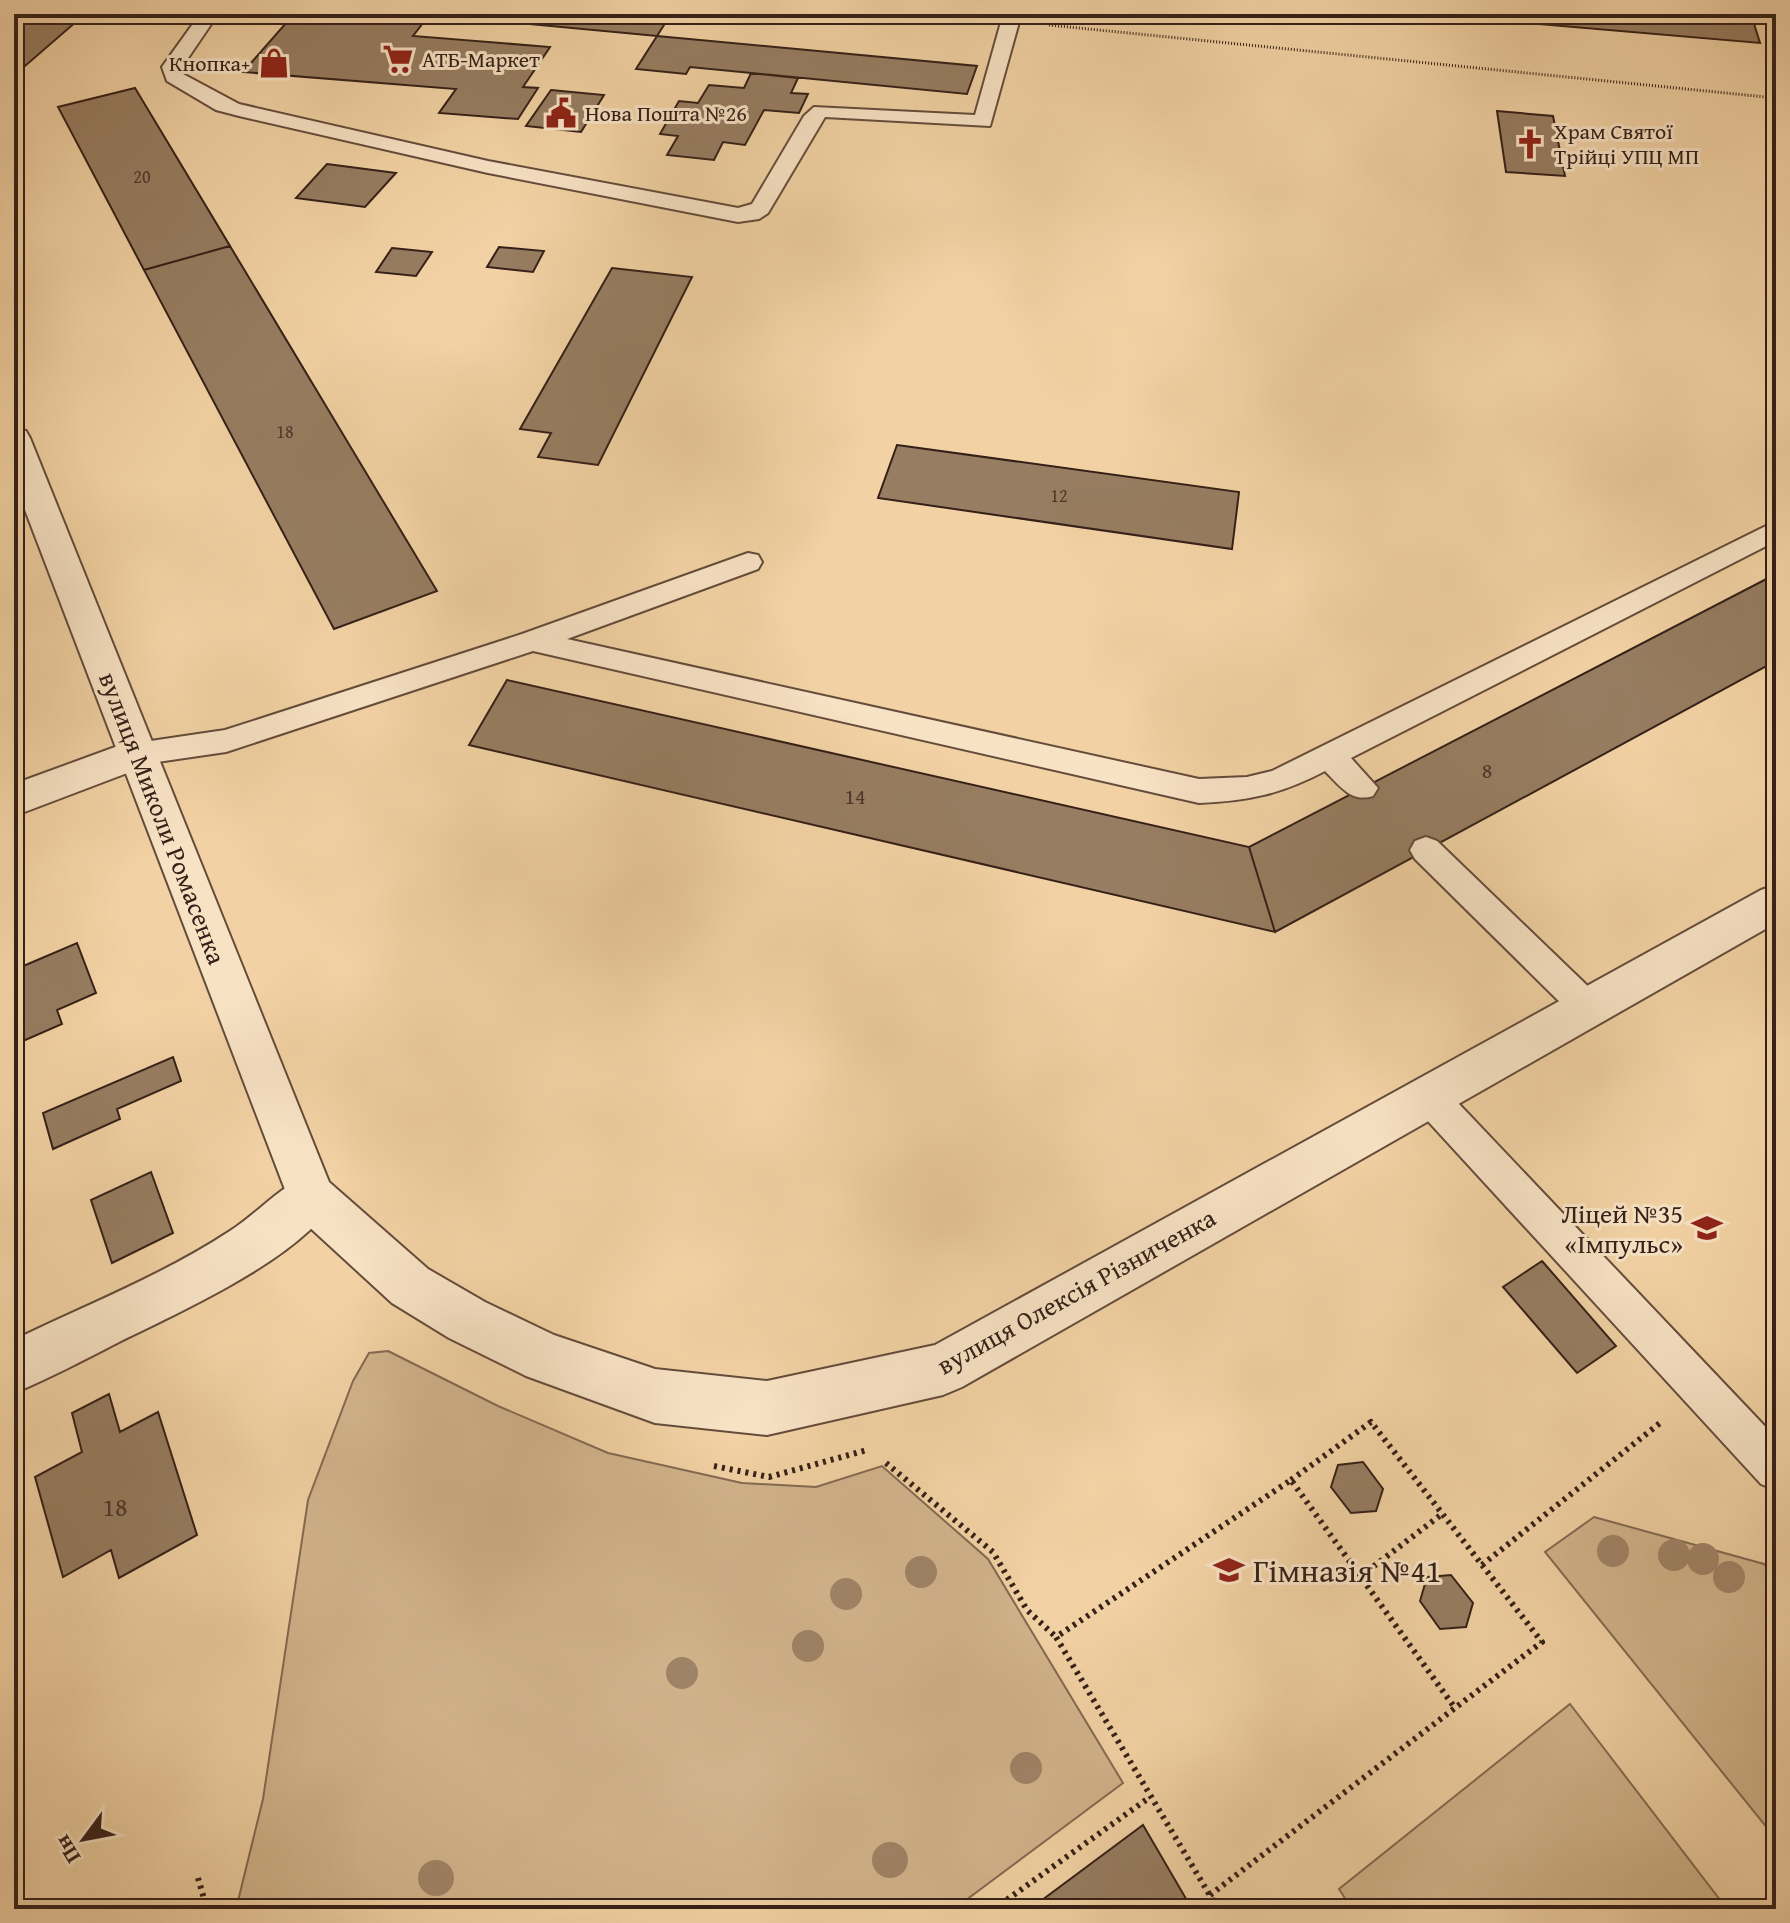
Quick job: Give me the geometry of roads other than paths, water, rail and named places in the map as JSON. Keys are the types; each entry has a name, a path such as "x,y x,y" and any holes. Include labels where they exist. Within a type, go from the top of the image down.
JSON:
{"street":[{"name":"вулиця Миколи Ромасенка","path":"14,438 311,1197"},
{"path":"14,800 137,754"},
{"name":"вулиця Олексія Різниченка","path":"311,1197 410,1286 467,1320 545,1358 655,1396 767,1408 943,1369 1776,902"},
{"path":"14,1367 215,1267 249,1247 311,1197"}],"lane":[{"path":"209,14 172,67 174,77 223,106 488,167 738,215 751,214 760,208 814,116 821,111 983,122 1010,22"},
{"path":"532,641 1199,791 1247,789 1281,780 1776,530"},
{"path":"137,754 226,741 532,641 748,562"},
{"path":"1329,756 1362,788"},
{"path":"1426,850 1586,1006"},
{"path":"1428,1096 1776,1469"}],"place":[{"name":"АТБ-Маркет","path":"398,59"},
{"name":"Кнопка+","path":"274,63"},
{"name":"Нова Пошта №26","path":"561,113"},
{"name":"Храм Святої Трійці УПЦ МП","path":"1530,144"},
{"name":"Ліцей №35 «Імпульс»","path":"1707,1228"},
{"name":"Гімназія №41","path":"1229,1570"}]}
